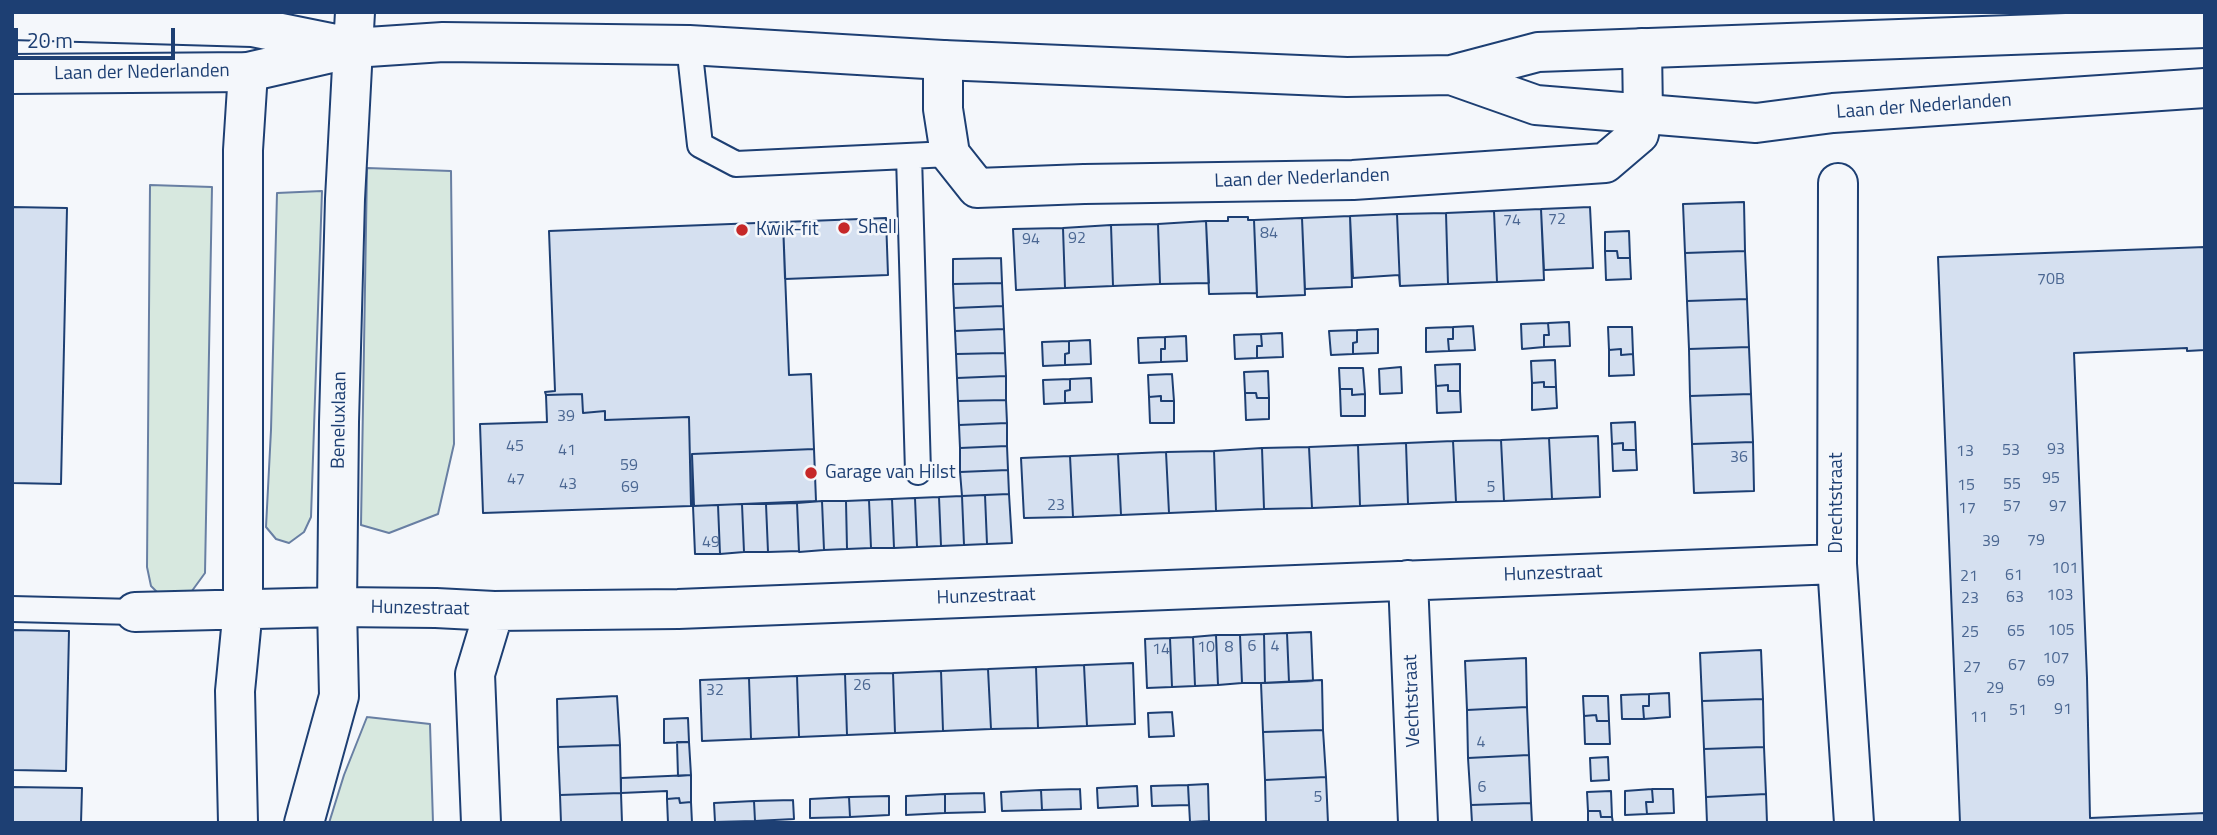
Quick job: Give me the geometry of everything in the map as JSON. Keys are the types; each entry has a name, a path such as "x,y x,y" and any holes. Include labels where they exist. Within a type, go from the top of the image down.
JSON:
{"street":[{"name":"Laan der Nederlanden","path":"12,20 252,20 443,42 689,45 943,60 1347,77 1451,75 1538,52 2205,28"},
{"path":"238,823 235,691 243,608 243,150 252,20"},
{"name":"Laan der Nederlanden","path":"12,74 248,72 354,30"},
{"name":"Beneluxlaan","path":"304,823 339,696 337,607 344,227 354,30"},
{"name":"Laan der Nederlanden","path":"943,60 943,109 950,154 977,188 1353,180 1605,163 1639,134 1643,114 1642,48"},
{"name":"Laan der Nederlanden","path":"1451,75 1536,106 1756,123 1833,113 2205,89"},
{"name":"Drechtstraat","path":"1838,183 1837,564 1854,823"},
{"name":"Hunzestraat","path":"135,612 337,607 494,611 678,609 1837,564"},
{"name":"Vechtstraat","path":"1408,580 1418,823"},
{"path":"481,823 475,674 494,611"}],"lane":[{"path":"689,45 700,145 736,164 950,154"},
{"path":"909,156 918,472"},
{"path":"12,609 135,612"}],"shaded area":[{"path":"367,168 451,171 454,444 438,514 389,533 361,525"},
{"path":"150,185 212,187 205,573 189,595 165,600 151,586 147,567"},
{"path":"322,191 311,517 304,532 289,543 276,539 266,527 277,193"},
{"path":"367,717 430,724 433,823 329,823"}],"building":[{"path":"1744,202 1745,251 1685,253 1683,204"},
{"path":"12,207 67,208 61,484 12,483"},
{"path":"1590,207 1593,268 1544,270 1541,209"},
{"path":"1541,209 1544,280 1497,282 1494,211"},
{"path":"1494,211 1497,282 1448,284 1446,213"},
{"path":"1446,213 1448,284 1400,286 1397,214"},
{"path":"1397,214 1400,286 1399,275 1353,278 1350,216"},
{"path":"1350,216 1352,287 1305,289 1302,218"},
{"path":"1228,217 1248,217 1248,220 1254,220 1257,293 1209,294 1206,221 1228,221"},
{"path":"886,218 888,275 785,279 783,222"},
{"path":"1302,218 1305,295 1257,297 1254,220"},
{"path":"1206,221 1209,283 1160,284 1158,224"},
{"path":"783,222 789,375 811,374 814,449 692,454 694,506 691,506 689,417 605,420 605,411 583,413 582,394 546,395 545,392 555,391 549,231"},
{"path":"1158,224 1160,284 1113,286 1111,225"},
{"path":"1111,225 1113,286 1065,288 1063,228"},
{"path":"1063,228 1065,288 1016,290 1013,229"},
{"path":"1629,231 1630,258 1618,258 1617,251 1605,251 1605,232"},
{"path":"2205,247 2205,350 2187,351 2187,348 2074,353 2090,818 2205,813 2205,823 1960,823 1938,257"},
{"path":"1605,251 1617,251 1618,258 1630,258 1631,279 1606,280"},
{"path":"1745,251 1747,299 1687,301 1685,253"},
{"path":"1001,258 1002,283 953,284 953,259"},
{"path":"1002,283 1003,306 954,308 953,284"},
{"path":"1747,299 1749,347 1689,349 1687,301"},
{"path":"1003,306 1004,329 955,331 954,308"},
{"path":"1569,322 1570,346 1544,347 1544,335 1549,335 1548,323"},
{"path":"1548,323 1549,335 1544,335 1544,347 1522,349 1521,324"},
{"path":"1473,326 1475,350 1449,351 1448,339 1453,339 1453,327"},
{"path":"1453,327 1453,339 1448,339 1449,351 1426,352 1426,328"},
{"path":"1608,327 1632,327 1633,354 1621,355 1621,349 1609,350"},
{"path":"1004,329 1005,353 956,354 955,331"},
{"path":"1378,329 1378,353 1353,354 1357,330"},
{"path":"1357,330 1353,354 1331,355 1329,331"},
{"path":"1282,333 1283,357 1257,358 1257,346 1262,346 1261,334"},
{"path":"1261,334 1262,346 1257,346 1257,358 1235,359 1234,335"},
{"path":"1186,336 1187,361 1161,362 1165,337"},
{"path":"1165,337 1161,362 1139,363 1138,338"},
{"path":"1090,340 1091,364 1065,365 1069,341"},
{"path":"1069,341 1065,365 1043,366 1042,342"},
{"path":"1749,347 1751,394 1690,396 1689,349"},
{"path":"1621,349 1621,355 1633,354 1634,375 1609,376 1609,350"},
{"path":"1005,353 1006,376 957,378 956,354"},
{"path":"1555,360 1556,387 1544,387 1544,382 1532,383 1531,361"},
{"path":"1460,364 1460,391 1448,391 1448,385 1436,386 1435,365"},
{"path":"1401,367 1402,393 1380,394 1379,369"},
{"path":"1339,368 1363,368 1365,394 1352,395 1352,389 1340,389"},
{"path":"1268,371 1269,398 1257,398 1256,393 1245,393 1244,372"},
{"path":"1172,374 1174,401 1161,401 1161,396 1149,397 1148,375"},
{"path":"1006,376 1006,400 958,401 957,378"},
{"path":"1091,378 1092,402 1065,403 1065,391 1070,390 1070,379"},
{"path":"1070,379 1070,390 1065,391 1065,403 1044,404 1043,380"},
{"path":"1544,382 1544,387 1556,387 1557,408 1532,410 1532,383"},
{"path":"1448,385 1448,391 1460,391 1461,412 1437,413 1436,386"},
{"path":"1340,389 1352,389 1352,395 1365,394 1365,416 1341,416"},
{"path":"1245,393 1256,393 1257,398 1269,398 1269,419 1246,420"},
{"path":"582,394 583,413 605,411 605,420 689,417 691,506 483,513 480,424 547,422 546,395"},
{"path":"1751,394 1753,442 1692,444 1690,396"},
{"path":"1161,396 1161,401 1174,401 1174,423 1150,423 1149,397"},
{"path":"1006,400 1007,423 959,425 958,401"},
{"path":"1635,422 1636,450 1623,450 1623,443 1612,444 1611,423"},
{"path":"1007,423 1007,446 960,448 959,425"},
{"path":"1598,436 1600,497 1552,499 1549,438"},
{"path":"1549,438 1552,499 1504,501 1501,440"},
{"path":"1501,440 1504,501 1456,502 1453,441"},
{"path":"1453,441 1456,502 1408,504 1406,443"},
{"path":"1753,442 1754,491 1694,493 1692,444"},
{"path":"1406,443 1408,504 1360,506 1358,445"},
{"path":"1623,443 1623,450 1636,450 1637,470 1613,471 1612,444"},
{"path":"1358,445 1360,506 1312,508 1309,447"},
{"path":"1007,446 1008,470 960,472 960,448"},
{"path":"1309,447 1312,508 1264,509 1262,448"},
{"path":"1262,448 1264,509 1216,511 1214,451"},
{"path":"814,449 816,501 693,506 692,454"},
{"path":"1214,451 1216,511 1169,513 1166,452"},
{"path":"1166,452 1169,513 1121,515 1118,454"},
{"path":"1118,454 1121,515 1073,517 1070,456"},
{"path":"1070,456 1073,517 1024,518 1021,458"},
{"path":"1008,470 1009,494 962,496 960,472"},
{"path":"1009,494 1012,543 987,544 985,495"},
{"path":"985,495 987,544 964,545 962,496"},
{"path":"962,496 964,545 941,546 939,497"},
{"path":"939,497 941,546 917,547 915,498"},
{"path":"915,498 917,547 894,548 892,499"},
{"path":"892,499 894,548 871,548 869,500"},
{"path":"869,500 871,548 847,549 846,501"},
{"path":"822,501 846,501 847,549 824,550"},
{"path":"822,501 824,550 799,552 797,503"},
{"path":"797,503 799,551 768,552 766,504"},
{"path":"742,504 766,504 768,552 744,552"},
{"path":"742,504 744,552 720,554 718,505"},
{"path":"718,505 720,554 695,554 693,506"},
{"path":"12,630 69,631 66,771 12,770"},
{"path":"1311,632 1313,681 1289,682 1287,633"},
{"path":"1287,633 1289,682 1265,683 1264,634"},
{"path":"1264,634 1265,683 1242,683 1240,635"},
{"path":"1216,635 1218,685 1195,686 1193,637"},
{"path":"1216,635 1240,635 1242,683 1218,685"},
{"path":"1193,637 1195,686 1172,687 1170,638"},
{"path":"1170,638 1172,687 1147,688 1145,639"},
{"path":"1761,650 1763,699 1702,701 1700,653"},
{"path":"1526,658 1527,707 1467,710 1465,661"},
{"path":"1133,663 1135,724 1087,726 1084,665"},
{"path":"1084,665 1087,726 1038,728 1036,667"},
{"path":"1036,667 1038,728 991,729 988,669"},
{"path":"988,669 991,729 943,731 941,671"},
{"path":"941,671 943,731 895,733 893,673"},
{"path":"893,673 895,733 847,735 845,674"},
{"path":"845,674 847,735 799,737 797,676"},
{"path":"797,676 799,737 751,739 749,678"},
{"path":"749,678 751,739 702,741 700,680"},
{"path":"1322,680 1323,730 1263,732 1261,683"},
{"path":"1669,693 1670,717 1644,719 1643,706 1649,706 1649,694"},
{"path":"1649,694 1649,706 1643,706 1644,719 1622,719 1621,695"},
{"path":"617,696 620,745 558,747 557,699"},
{"path":"1583,696 1608,696 1609,721 1597,721 1596,715 1584,716"},
{"path":"1763,699 1764,747 1704,749 1702,701"},
{"path":"1527,707 1529,755 1468,758 1467,710"},
{"path":"1172,712 1174,736 1149,737 1148,713"},
{"path":"1596,715 1597,721 1609,721 1610,744 1585,744 1584,716"},
{"path":"688,718 689,742 664,743 664,719"},
{"path":"1323,730 1326,777 1265,780 1263,732"},
{"path":"677,742 689,742 691,775 678,776"},
{"path":"620,745 621,793 560,795 558,747"},
{"path":"1764,747 1766,794 1706,797 1704,749"},
{"path":"1529,755 1531,803 1471,805 1468,758"},
{"path":"1608,757 1609,780 1591,781 1590,758"},
{"path":"691,775 691,802 680,803 679,798 667,799 667,791 621,793 621,778"},
{"path":"1326,777 1328,823 1266,823 1265,780"},
{"path":"1208,784 1209,821 1190,822 1188,785"},
{"path":"1188,785 1189,805 1152,806 1151,786"},
{"path":"1137,786 1138,806 1098,808 1097,788"},
{"path":"12,787 82,788 81,823 12,823"},
{"path":"1080,789 1081,809 1042,810 1041,790"},
{"path":"1652,789 1673,789 1674,813 1647,814 1646,802 1653,802"},
{"path":"1652,789 1653,802 1646,802 1647,814 1625,815 1625,791"},
{"path":"1041,790 1042,810 1002,811 1001,792"},
{"path":"1611,791 1612,817 1601,817 1600,811 1588,811 1587,792"},
{"path":"621,793 622,823 561,823 560,795"},
{"path":"984,793 985,812 945,813 945,794"},
{"path":"945,794 945,813 906,815 906,796"},
{"path":"1766,794 1767,823 1707,823 1706,797"},
{"path":"889,796 889,815 850,817 849,797"},
{"path":"849,797 850,817 810,818 810,799"},
{"path":"679,798 680,803 691,802 692,823 668,823 667,799"},
{"path":"793,800 794,819 755,821 754,801"},
{"path":"754,801 755,821 715,822 714,803"},
{"path":"1531,803 1532,823 1472,823 1471,805"},
{"path":"1588,811 1600,811 1601,817 1612,817 1613,823 1588,823"}],"place":[{"name":"Shell","path":"844,228"},
{"name":"Kwik-fit","path":"742,230"},
{"name":"Garage van Hilst","path":"811,473"}]}
